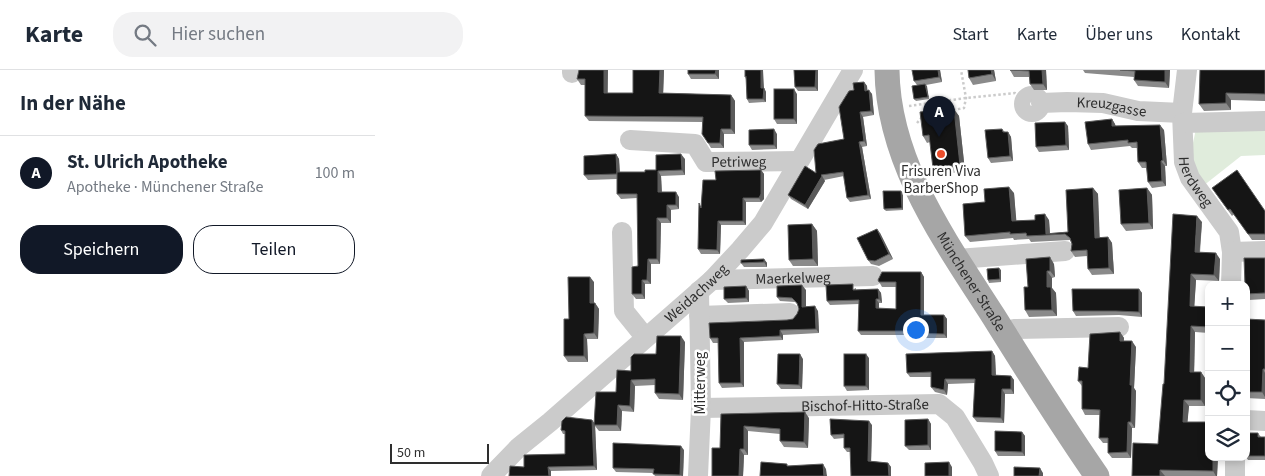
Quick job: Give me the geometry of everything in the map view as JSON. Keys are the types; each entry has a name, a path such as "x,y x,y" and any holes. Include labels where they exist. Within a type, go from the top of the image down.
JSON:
{"main road":[{"name":"Münchener Straße","path":"887,70 890,108 907,168 917,189 954,255 1095,475"}],"street":[{"name":"Weidachweg","path":"491,476 519,447 550,422 705,285 763,223 853,70"},
{"name":"Herdweg","path":"1187,70 1183,118 1184,162 1191,178 1229,232 1233,252 1231,281"},
{"name":"Kreuzgasse","path":"1033,102 1103,103 1137,111 1183,118 1265,121"},
{"name":"Petriweg","path":"630,140 695,144 706,162 799,161"},
{"path":"622,232 624,311 645,337"},
{"path":"954,255 1008,245"},
{"path":"954,255 1065,251"},
{"path":"1233,252 1265,251"},
{"name":"Maerkelweg","path":"705,285 873,276"},
{"name":"Mitterweg","path":"698,476 701,408 699,316 705,285"},
{"path":"699,316 790,313"},
{"path":"1005,335 1014,329 1119,327"},
{"name":"Bischof-Hitto-Straße","path":"701,408 939,404 955,417 989,476"},
{"path":"1250,420 1265,420"},
{"path":"1235,461 1235,476"}],"path":[{"path":"948,111 965,108 966,98 961,70"},
{"path":"890,108 1015,94 1033,102"},
{"path":"917,123 923,116"}],"green space":[{"path":"1197,124 1265,124 1265,155 1241,156 1203,186 1189,162"}],"building":[{"path":"579,70 604,70 604,93 633,93 633,70 660,70 659,93 731,95 731,129 721,129 720,143 708,143 702,134 703,117 585,116 585,79 577,79"},
{"path":"688,70 716,70 715,74 688,74"},
{"path":"745,70 761,70 761,88 764,88 763,99 747,99"},
{"path":"794,70 816,70 815,87 795,87"},
{"path":"912,70 938,70 939,77 914,81"},
{"path":"968,70 991,70 992,74 969,78"},
{"path":"1010,70 1042,70 1043,84 1030,84 1029,71"},
{"path":"1120,70 1165,70 1165,82 1134,80 1135,71"},
{"path":"1200,70 1265,70 1265,94 1226,93 1226,103 1199,104"},
{"path":"864,82 865,91 869,90 871,111 860,112 864,141 859,142 868,195 847,198 843,172 821,175 805,205 788,195 805,166 816,173 814,150 818,144 844,139 839,107 849,91 854,90 853,83"},
{"path":"925,84 928,97 914,99 912,86"},
{"path":"774,89 794,89 794,119 774,119"},
{"path":"952,108 952,110 954,109 960,165 933,168 929,135 923,136 920,112"},
{"path":"1112,119 1112,126 1160,125 1163,160 1161,161 1162,181 1148,182 1146,162 1138,162 1137,142 1128,143 1128,140 1088,144 1085,122"},
{"path":"1065,122 1066,145 1036,147 1035,123"},
{"path":"774,129 774,145 749,145 749,130"},
{"path":"1002,129 1003,132 1008,132 1010,156 988,158 985,130"},
{"path":"616,154 617,174 584,175 584,156"},
{"path":"681,154 682,170 658,171 658,192 676,192 676,205 667,205 667,218 657,218 657,259 648,259 647,280 642,280 642,294 632,294 632,267 638,266 637,194 617,194 617,172 656,170 656,155"},
{"path":"761,170 761,194 759,198 743,198 743,221 718,221 717,250 698,249 699,203 701,208 703,180 716,180 715,171"},
{"path":"1237,170 1265,211 1265,234 1248,234 1212,188"},
{"path":"1009,187 1012,221 1035,220 1035,215 1045,214 1046,234 1068,232 1066,190 1093,188 1095,238 1108,237 1109,268 1088,269 1087,250 1071,251 1072,244 1070,238 1065,234 1027,236 1026,233 1010,234 1010,232 965,236 963,204 985,202 984,189"},
{"path":"1147,188 1149,223 1121,224 1119,190"},
{"path":"883,191 901,191 902,208 884,209"},
{"path":"1173,214 1197,216 1195,252 1216,253 1214,275 1191,274 1190,306 1205,307 1205,327 1191,326 1190,372 1201,372 1201,400 1184,400 1183,422 1205,422 1205,461 1213,461 1213,471 1160,470 1160,476 1132,476 1133,443 1158,444 1164,384"},
{"path":"812,224 813,259 789,260 788,225"},
{"path":"877,229 889,254 875,261 868,260 857,238"},
{"path":"1050,257 1050,271 1047,271 1047,287 1051,287 1052,310 1025,310 1024,287 1028,287 1026,259"},
{"path":"1244,258 1265,258 1265,293 1250,294 1250,281 1245,281"},
{"path":"764,259 764,262 741,263 741,260"},
{"path":"999,268 1000,279 988,280 987,269"},
{"path":"882,272 921,272 921,315 944,315 944,334 906,333 906,331 858,331 859,300 827,301 826,285 853,284 853,290 878,289 879,299 876,299 876,308 896,309 896,282 879,282 878,280"},
{"path":"568,277 590,277 590,303 595,303 594,333 584,334 584,356 564,356 564,319 569,319"},
{"path":"802,285 802,307 815,306 816,329 780,330 780,336 740,338 741,383 719,383 718,338 710,338 709,323 793,319 799,309 797,303 792,298 777,297 777,286"},
{"path":"746,286 746,298 724,299 724,287"},
{"path":"1072,289 1139,289 1139,312 1073,311"},
{"path":"1250,319 1265,320 1265,369 1263,369 1262,392 1250,392"},
{"path":"1120,332 1120,341 1132,341 1131,422 1128,422 1127,452 1108,453 1108,438 1099,438 1100,410 1082,409 1082,381 1078,381 1079,367 1088,368 1090,334"},
{"path":"657,336 681,336 679,394 655,393 655,379 631,380 630,406 618,405 617,425 594,425 596,392 616,392 617,370 631,371 631,357 634,354 656,354"},
{"path":"992,351 992,375 1011,376 1011,389 1002,389 1001,418 973,417 975,379 945,379 944,390 931,387 931,372 907,373 906,354"},
{"path":"778,354 800,354 799,385 777,384"},
{"path":"844,354 866,354 866,386 844,386"},
{"path":"805,412 804,442 780,441 780,429 744,426 744,449 740,449 739,476 712,476 712,448 720,448 721,414"},
{"path":"566,417 592,420 594,466 548,467 549,476 509,476 510,466 524,467 524,455 565,454 565,431 561,430 562,421"},
{"path":"830,419 869,421 868,461 888,463 889,476 851,476 850,448 844,448 844,434 831,435"},
{"path":"928,419 928,445 905,446 905,420"},
{"path":"995,431 1022,432 1022,452 995,451"},
{"path":"1250,433 1258,433 1258,437 1265,437 1265,456 1250,456"},
{"path":"613,443 681,446 680,475 653,474 654,469 613,468"},
{"path":"761,462 787,464 787,466 823,464 824,476 760,476"},
{"path":"949,462 949,476 925,476 925,463"},
{"path":"1014,467 1040,468 1039,476 1014,476"}],"place":[{"name":"St. Ulrich Apotheke","path":"939,137"},
{"name":"Frisuren Viva BarberShop","path":"941,154"}]}
